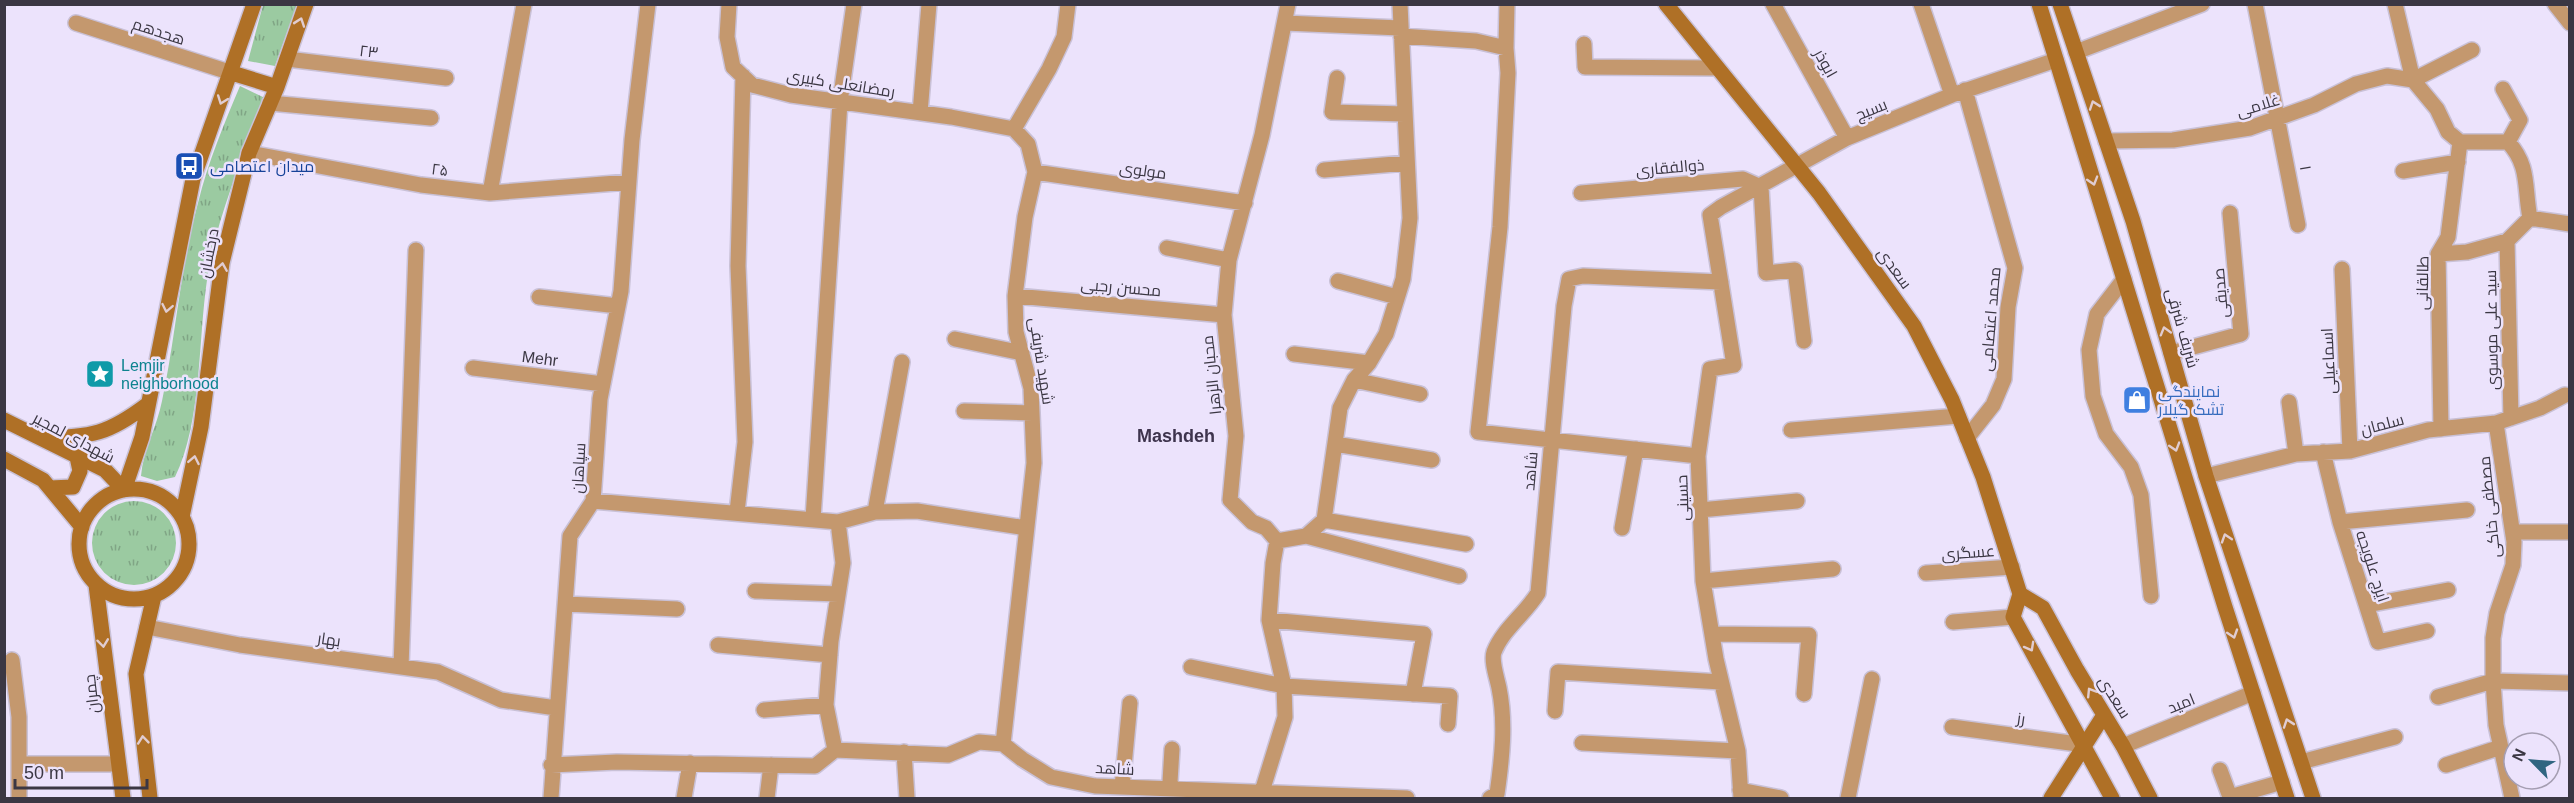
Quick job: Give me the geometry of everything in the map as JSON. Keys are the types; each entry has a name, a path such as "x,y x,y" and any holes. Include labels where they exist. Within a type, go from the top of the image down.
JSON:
{"main road":[{"name":"درخشان","path":"124,490 142,436 193,178 232,73 254,4"},
{"name":"درخشان","path":"182,517 201,427 222,263 249,153 277,87 306,4"},
{"name":"سعدی","path":"1666,4 1715,68 1798,167 1914,326 1958,416 1983,477 2020,594 2043,608 2123,746 2150,798"},
{"path":"2038,4 2287,798"},
{"name":"شریف شرقی","path":"2060,4 2133,220 2206,476 2313,798"},
{"path":"232,73 277,87"},
{"path":"39,438 92,435 121,424 148,404"},
{"name":"شهدای لمجیر","path":"4,420 105,470 124,490"},
{"path":"50,488 73,487 80,471 77,457"},
{"path":"4,459 43,480 82,526"},
{"path":"142,489 158,494 172,504 182,517 189,535 188,554 182,572 170,586 154,596 139,600 123,599 109,594 96,585 86,572 80,558 79,542 82,526 98,502 124,490 142,489"},
{"name":"چمران","path":"96,585 123,798"},
{"path":"2020,594 2013,617 2112,798"},
{"path":"150,798 136,674 154,596"},
{"path":"2051,798 2104,715"}],"street":[{"path":"490,193 524,4"},
{"name":"سپاهان","path":"648,4 618,306 603,384 593,501 838,522 875,512 917,511 1026,528"},
{"path":"729,4 727,37 733,67 743,76 738,266 745,442 737,512"},
{"path":"813,519 840,102 854,4"},
{"path":"920,113 929,4"},
{"path":"1014,129 1049,69 1064,37 1068,4"},
{"name":"محبان الزهرا","path":"1277,541 1266,528 1252,522 1230,500 1236,436 1224,315 1229,261 1262,135 1288,4"},
{"path":"1306,536 1324,520 1340,408 1354,380 1369,363 1386,334 1402,279 1410,218 1400,4"},
{"path":"1507,4 1508,73 1500,227 1478,432 1698,456"},
{"name":"ابوذر","path":"1773,4 1847,138"},
{"name":"محمد اعتصامی","path":"1921,4 1959,93 2015,268 2008,307 2004,379 1993,405 1967,438"},
{"name":"۱","path":"2254,4 2279,118 2298,225"},
{"path":"2395,4 2413,80 2437,109 2448,132 2460,142 2508,142"},
{"path":"2555,4 2570,23"},
{"path":"2076,52 2197,5"},
{"name":"هجدهم","path":"76,23 232,73"},
{"path":"1285,23 1401,32 1476,41 1506,48"},
{"path":"1584,44 1585,67 1715,68"},
{"path":"2413,80 2472,50"},
{"name":"۲۳","path":"287,59 446,78"},
{"name":"بسیج","path":"1710,215 1847,138 1959,93 2056,60"},
{"name":"رمضانعلی کبیری","path":"743,76 752,85 791,95 1014,129"},
{"name":"غلامی","path":"2106,141 2173,140 2250,128 2314,105 2356,84 2387,76 2413,80"},
{"path":"1336,78 1332,112 1404,114"},
{"path":"2503,89 2520,120 2508,142"},
{"path":"270,103 431,118"},
{"name":"شهید شریفی","path":"1003,744 1034,464 1031,388 1016,332 1015,296 1025,218 1035,172 1028,144 1014,129"},
{"name":"طالقانی","path":"2441,429 2438,254 2448,237 2460,142"},
{"path":"2508,142 2524,164 2530,218"},
{"name":"۲۵","path":"249,153 421,185 490,193 629,182"},
{"path":"2403,171 2458,162"},
{"path":"1324,170 1407,163"},
{"name":"مولوی","path":"1035,172 1245,203"},
{"name":"ذوالفقاری","path":"1581,193 1743,179 1761,187"},
{"path":"1761,187 1766,273 1795,270 1804,341"},
{"name":"صدیقی","path":"2171,353 2241,334 2230,213"},
{"name":"حسینی","path":"1710,215 1734,365 1710,369 1698,456 1703,581 1721,682 1738,751 1740,794"},
{"path":"2530,218 2570,224"},
{"path":"2438,254 2467,252 2507,241 2530,218"},
{"name":"سید علی موسوی","path":"2507,241 2511,418"},
{"path":"1167,248 1229,261"},
{"path":"401,667 416,250"},
{"name":"اسماعیلی","path":"2342,269 2350,451"},
{"name":"شاهد","path":"1490,798 1497,794 1502,762 1502,702 1493,655 1502,636 1527,610 1538,593 1564,306 1569,279 1583,276 1721,282"},
{"path":"2124,279 2097,314 2089,350 2092,396 2106,434 2131,467 2141,495 2151,596"},
{"path":"1338,280 1397,297"},
{"name":"محسن رجبی","path":"1015,296 1224,315"},
{"path":"539,297 618,306"},
{"path":"954,339 1022,353"},
{"path":"1294,354 1369,363"},
{"path":"875,512 902,362"},
{"name":"Mehr","path":"473,368 603,384"},
{"path":"1354,380 1420,394"},
{"name":"سلمان","path":"2206,476 2296,454 2350,451 2441,429 2496,423 2540,408 2565,395"},
{"path":"2289,402 2296,454"},
{"path":"964,411 1032,413"},
{"path":"1791,430 1958,416"},
{"name":"مصطفی خاکی","path":"2496,423 2512,532 2513,565 2497,613 2493,638 2493,681 2496,725 2512,798"},
{"path":"1335,444 1432,460"},
{"path":"1622,528 1636,449"},
{"name":"ایرج علویجه","path":"2323,452 2340,522 2378,642 2427,631"},
{"path":"551,798 551,765 570,536 593,501"},
{"path":"1700,510 1797,501"},
{"path":"2340,522 2467,510"},
{"path":"1324,520 1466,544"},
{"path":"835,750 826,705 830,655 843,563 838,522"},
{"path":"2512,532 2570,532"},
{"path":"1260,795 1285,717 1284,686 1269,620 1277,541 1306,536 1459,576"},
{"name":"عسگری","path":"1926,573 2012,567"},
{"path":"1703,581 1833,568"},
{"path":"2367,605 2448,590"},
{"path":"755,591 838,594"},
{"path":"566,604 677,609"},
{"path":"1953,622 2013,617"},
{"path":"1269,620 1424,634 1413,694"},
{"name":"بهار","path":"147,627 240,645 438,672 501,700 556,708"},
{"path":"1712,634 1809,635 1804,694"},
{"path":"718,645 830,655"},
{"path":"12,660 12,729 20,764 19,798"},
{"path":"1191,667 1284,686 1450,696 1448,724"},
{"path":"1555,711 1558,672 1721,682"},
{"path":"1848,798 1872,679"},
{"path":"2438,697 2493,681 2570,683"},
{"name":"امید","path":"2123,746 2253,693"},
{"path":"1122,787 1130,703"},
{"path":"764,710 826,705"},
{"name":"رز","path":"1952,727 2085,745"},
{"path":"2301,762 2395,737"},
{"path":"551,765 617,762 815,766 835,750 948,755 978,742 1003,744"},
{"path":"1582,743 1738,751"},
{"name":"شاهد","path":"1003,744 1051,777 1094,792 1122,787 1169,794 1407,798"},
{"path":"2446,765 2501,747"},
{"path":"1169,794 1172,749"},
{"path":"904,752 907,798"},
{"path":"20,764 118,764"},
{"path":"684,798 690,764"},
{"path":"768,798 771,765"},
{"path":"2220,770 2230,797 2282,782"},
{"path":"1740,794 1781,798"}],"green space":[{"path":"263,5 297,5 275,66 248,61"},
{"path":"240,86 265,98 231,188 211,257 204,303 195,406 184,455 175,477 157,481 141,476 142,466 162,401 192,228 211,158"},
{"path":"134,501 157,508 169,520 176,543 169,566 157,578 134,585 111,578 99,566 92,543 99,520 111,508"}],"place":[{"name":"میدان اعتصامی","path":"189,166"},
{"name":"Lemjir neighborhood","path":"100,374"},
{"name":"نمایندگی تشک گیلار","path":"2137,400"}],"district":[{"name":"Mashdeh","path":"1176,436"}]}
